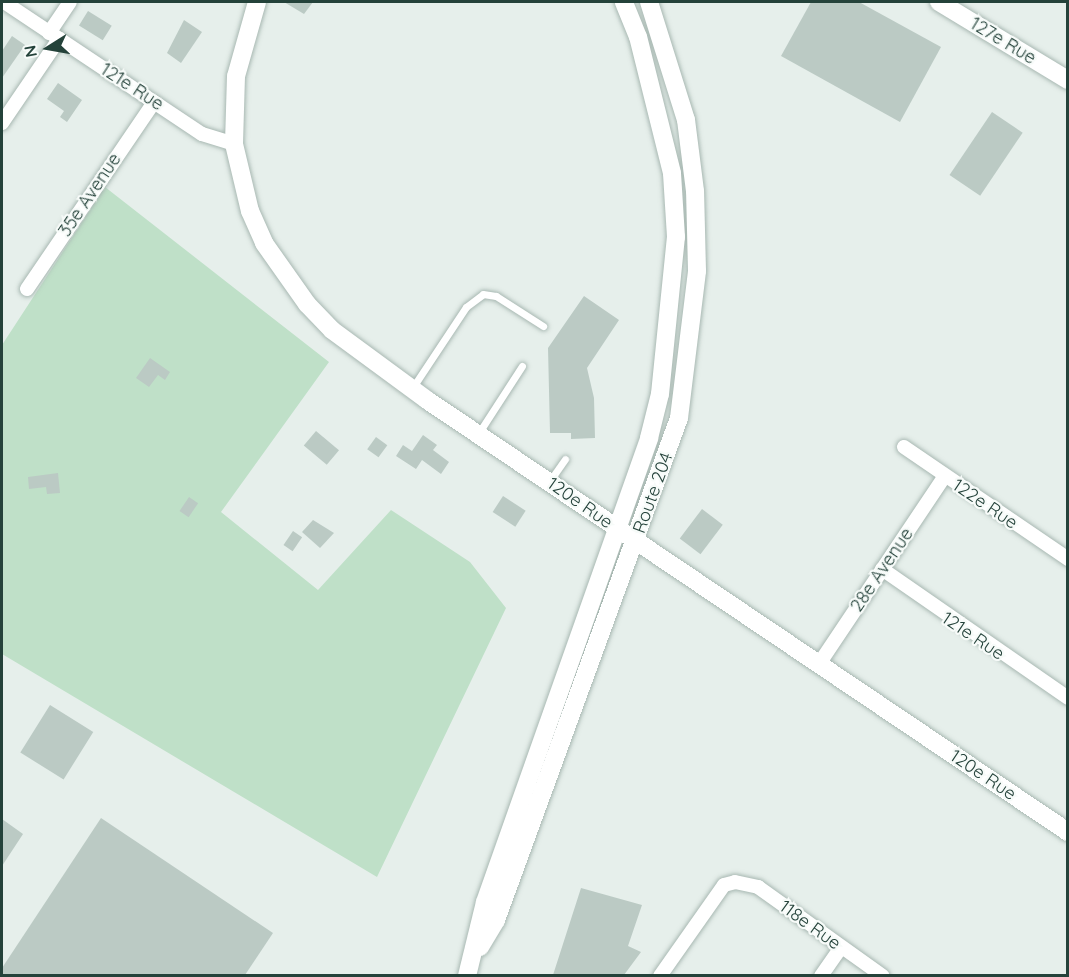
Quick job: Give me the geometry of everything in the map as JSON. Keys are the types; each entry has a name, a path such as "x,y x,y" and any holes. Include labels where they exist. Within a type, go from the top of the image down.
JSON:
{"main road":[{"path":"234,144 236,76 257,2"},
{"name":"Route 204","path":"469,969 489,891 617,529 660,394 676,237 669,162 624,2"},
{"name":"Route 204","path":"469,969 496,920 679,418 698,271 686,120 649,2"},
{"name":"127e Rue","path":"939,2 1068,80"},
{"name":"120e Rue","path":"234,144 250,211 282,274 332,330 411,389 1068,832"}],"street":[{"name":"121e Rue","path":"4,2 202,134 234,144"},
{"path":"2,123 54,36 70,2"},
{"name":"35e Avenue","path":"27,289 154,102"},
{"name":"122e Rue","path":"904,447 1068,560"},
{"name":"28e Avenue","path":"819,664 945,476"},
{"name":"121e Rue","path":"882,569 1068,698"},
{"name":"118e Rue","path":"660,975 724,885 735,882 758,887 883,975"},
{"path":"821,975 841,947"}],"lane":[{"path":"411,389 474,298 489,293 543,326"},
{"path":"478,434 522,366"},
{"path":"549,482 565,459"}],"green space":[{"path":"105,187 329,362 221,512 318,590 391,510 470,562 506,608 377,877 2,654 2,345"}],"building":[{"path":"284,2 313,2 304,14"},
{"path":"811,2 859,2 941,47 900,122 781,56"},
{"path":"88,11 112,26 103,40 79,25"},
{"path":"184,20 202,32 181,63 167,53"},
{"path":"12,36 25,45 2,78 2,51"},
{"path":"58,83 82,100 67,122 60,117 64,111 47,99"},
{"path":"992,112 1023,133 980,196 950,175"},
{"path":"584,296 619,320 587,368 594,398 595,438 571,439 571,433 550,433 548,348"},
{"path":"150,358 170,372 165,380 158,375 149,387 136,378"},
{"path":"316,431 339,450 327,465 304,446"},
{"path":"423,435 437,445 433,450 449,462 441,474 422,460 416,469 396,456 403,445 412,451"},
{"path":"376,437 387,445 379,457 367,449"},
{"path":"58,473 60,493 47,494 46,487 29,489 28,477"},
{"path":"503,496 526,511 515,527 493,512"},
{"path":"189,497 198,503 189,517 179,511"},
{"path":"702,509 723,525 700,554 680,539"},
{"path":"313,520 334,533 320,548 302,532"},
{"path":"293,531 302,537 293,551 283,545"},
{"path":"50,705 93,732 64,780 20,752"},
{"path":"101,818 273,933 245,975 2,975 2,968"},
{"path":"2,819 23,834 2,866"},
{"path":"581,888 642,905 628,946 641,952 624,975 553,975"}]}
